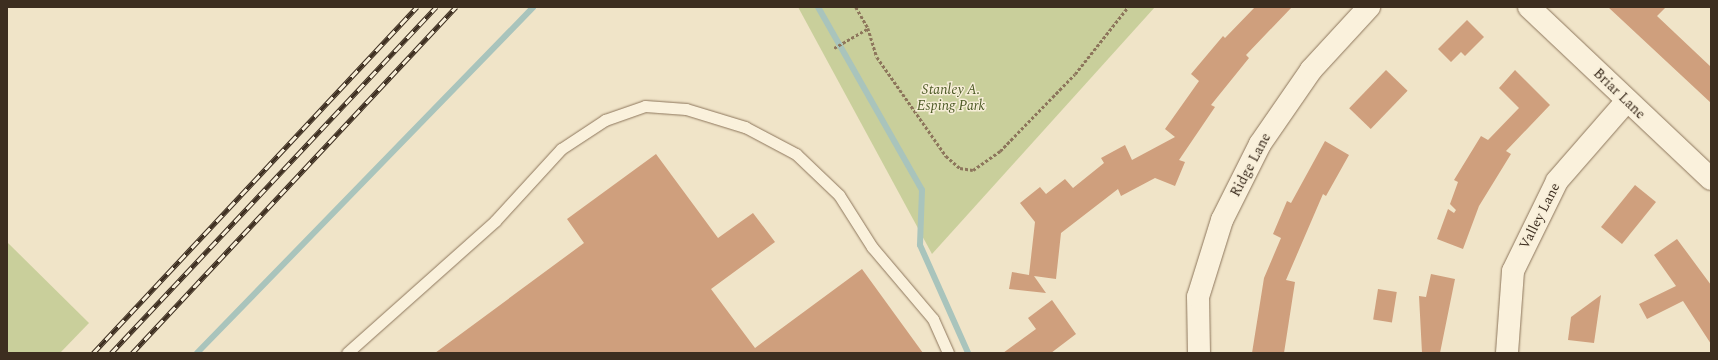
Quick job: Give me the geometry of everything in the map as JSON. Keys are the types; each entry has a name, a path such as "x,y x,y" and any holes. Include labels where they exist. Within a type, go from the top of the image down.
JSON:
{"street":[{"name":"Ridge Lane","path":"1199,353 1198,297 1222,220 1260,144 1311,70 1369,7"},
{"name":"Briar Lane","path":"1529,7 1626,102 1711,179"},
{"name":"Valley Lane","path":"1507,353 1513,271 1557,181 1626,102"}],"lane":[{"path":"347,353 495,221 561,149 605,120 645,106 686,109 745,127 796,154 839,195 872,247 933,319 948,353"}],"path":[{"path":"856,7 868,28 877,57 946,156 960,168 973,170 1000,151 1069,80 1128,7"},
{"path":"834,48 844,40 868,28"}],"green space":[{"name":"Stanley A. Esping Park","path":"798,7 1155,7 932,254"},
{"path":"7,242 89,323 60,353 7,353"}],"building":[{"path":"1255,7 1292,7 1246,55 1249,58 1211,105 1215,107 1179,160 1185,162 1175,186 1155,178 1121,196 1118,189 1061,233 1056,279 1034,276 1046,293 1009,289 1012,272 1029,275 1035,222 1020,203 1040,187 1046,194 1065,179 1073,188 1104,163 1101,158 1125,145 1132,160 1175,137 1165,129 1199,81 1191,74 1223,36 1225,38"},
{"path":"1608,7 1666,7 1657,16 1711,67 1711,103"},
{"path":"1467,20 1484,37 1465,56 1461,52 1451,62 1438,49"},
{"path":"1386,70 1408,91 1371,129 1349,108"},
{"path":"1515,70 1550,105 1506,151 1511,154 1479,206 1463,249 1437,239 1448,209 1454,213 1456,210 1450,204 1458,182 1454,180 1481,136 1488,140 1519,108 1499,88"},
{"path":"1325,141 1349,155 1326,196 1323,194 1286,280 1295,282 1284,353 1252,353 1264,278 1281,238 1273,234 1287,201 1291,203"},
{"path":"656,154 718,238 753,213 775,242 711,289 755,348 862,269 923,353 435,353 584,243 567,219"},
{"path":"1635,185 1656,202 1622,244 1601,227"},
{"path":"1677,239 1711,285 1711,344 1683,301 1647,319 1639,304 1676,286 1654,255"},
{"path":"1431,274 1455,279 1440,353 1422,353 1419,296 1426,297"},
{"path":"1378,289 1397,292 1392,323 1373,320"},
{"path":"1601,295 1594,343 1568,340 1571,317"},
{"path":"1052,300 1076,334 1051,353 1003,353 1036,329 1028,318"}],"waterway":[{"path":"197,353 533,7"},
{"path":"818,7 922,190 920,245 968,353"}],"railway":[{"path":"93,353 417,7"},
{"path":"111,353 436,7"},
{"path":"132,353 456,7"}]}
